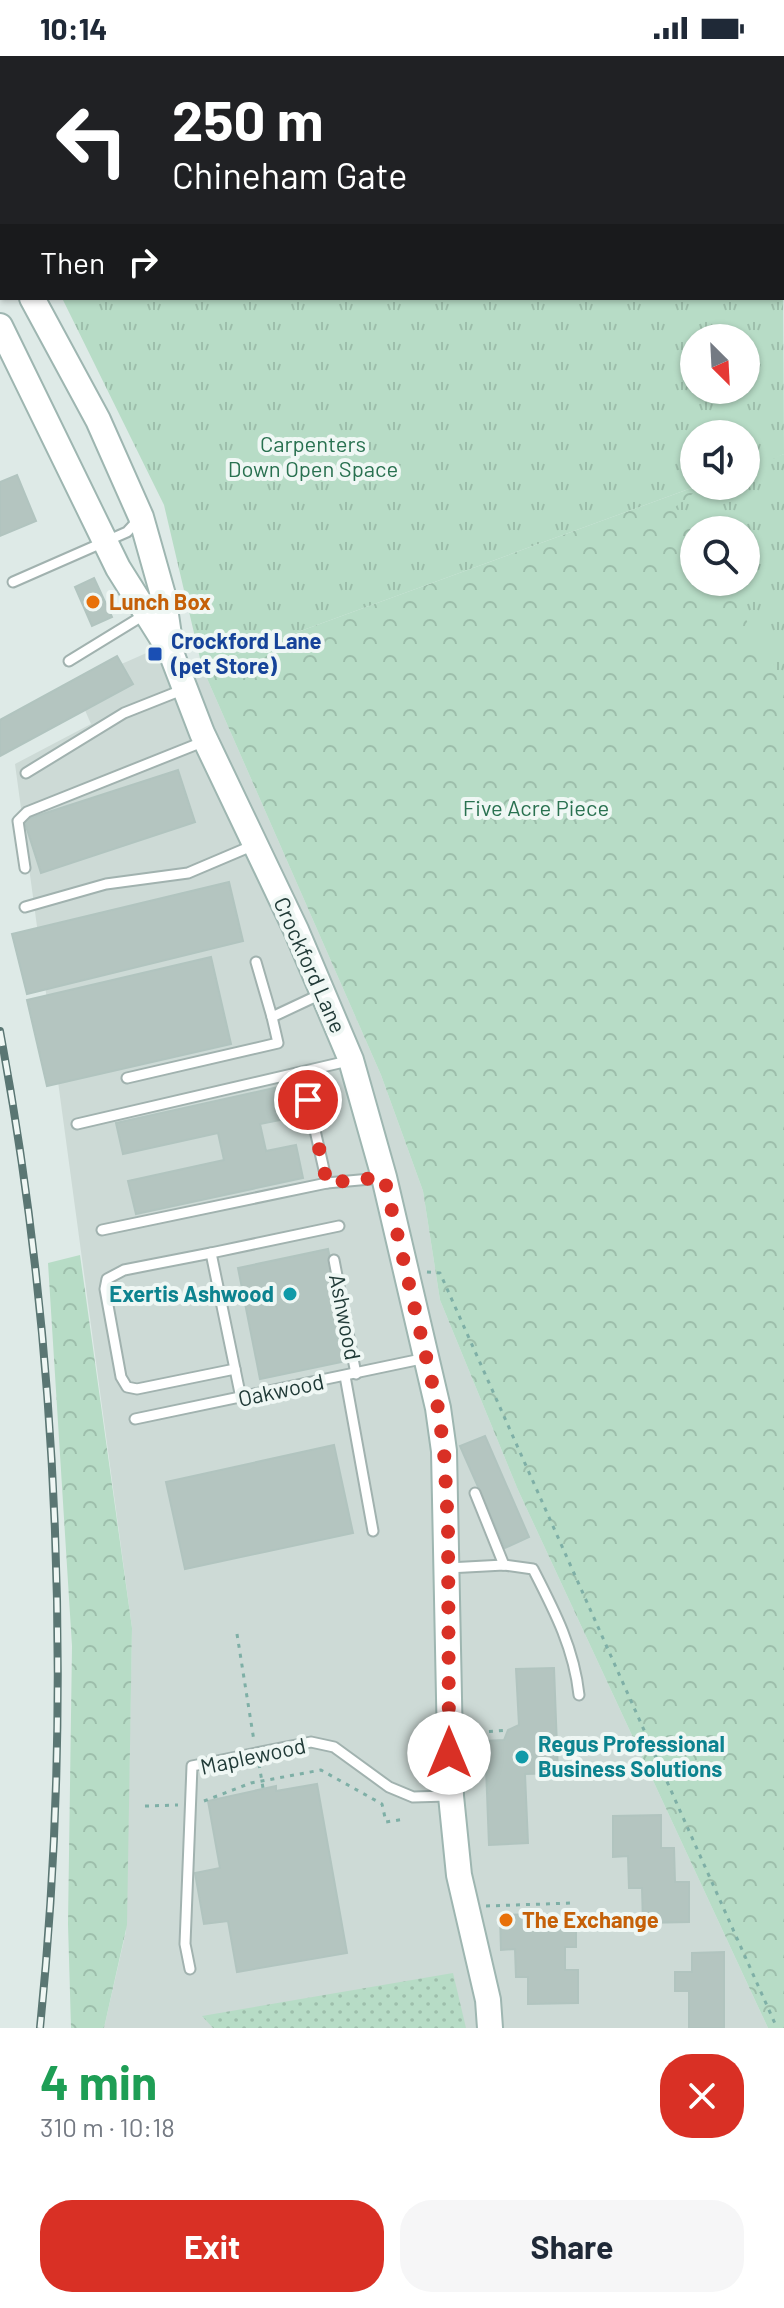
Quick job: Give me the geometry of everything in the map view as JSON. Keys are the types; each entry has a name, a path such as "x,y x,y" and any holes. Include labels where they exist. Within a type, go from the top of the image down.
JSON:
{"street":[{"name":"Crockford Lane","path":"33,300 98,420 141,517 163,595 172,655"},
{"name":"Crockford Lane","path":"0,326 104,540 172,655 205,741 324,993 351,1060 384,1177 444,1451 451,1796 459,1875 488,2000 490,2028"},
{"name":"Crockford Lane","path":"488,2000 502,2028"}],"lane":[{"path":"13,582 127,532 141,517"},
{"path":"69,661 145,614 163,595"},
{"path":"26,773 124,713 185,688"},
{"path":"25,868 18,821 27,812 205,741"},
{"path":"25,907 106,884 188,873 254,845"},
{"path":"127,1078 278,1043 256,962"},
{"path":"272,1017 324,993"},
{"path":"77,1124 351,1060"},
{"path":"302,1073 327,1183"},
{"path":"102,1230 327,1183 384,1177"},
{"path":"235,1369 137,1389 127,1387 121,1377 105,1289 107,1279 124,1270 339,1226"},
{"path":"211,1253 241,1398"},
{"name":"Ashwood","path":"334,1260 356,1374"},
{"name":"Oakwood","path":"135,1419 426,1358"},
{"path":"345,1376 373,1531"},
{"path":"475,1493 504,1565"},
{"path":"448,1568 504,1565 533,1569 567,1636 576,1668 579,1695"},
{"name":"Maplewood","path":"190,1969 185,1944 192,1766 311,1742 334,1747 389,1787 413,1797 451,1796"}],"path":[{"path":"405,1272 440,1273 777,2028"},
{"path":"237,1634 263,1788"},
{"path":"449,1734 508,1730"},
{"path":"261,1780 321,1770 382,1804 386,1822 405,1819"},
{"path":"466,1907 573,1903"}],"shaded area":[{"path":"160,647 175,681 202,667 381,1075 423,1191 440,1300 518,1490 768,2028 104,2028 126,1931 132,1628 15,764 91,724 74,685"}],"green space":[{"name":"Carpenters Down Open Space","path":"63,300 783,300 784,454 773,459 784,457 784,681 731,596 760,596 760,516 683,516 675,507 684,500 760,500 760,420 680,420 680,492 202,667 164,505"},
{"name":"Five Acre Piece","path":"784,454 784,2028 768,2028 518,1490 440,1300 423,1191 381,1075 202,667 680,492 680,500 760,500 760,463"},
{"path":"80,1255 132,1628 127,1925 104,2028 71,2028 68,1924 72,1646 48,1263"},
{"path":"453,1973 466,2028 213,2028 202,2016"}],"building":[{"path":"17,475 36,521 0,536 0,482"},
{"name":"Lunch Box","path":"94,578 112,617 92,626 75,587"},
{"path":"117,656 133,684 0,756 0,720"},
{"path":"178,770 195,822 41,873 24,820"},
{"path":"229,882 243,941 27,994 12,934"},
{"path":"211,957 231,1044 47,1086 27,1000"},
{"path":"283,1086 290,1118 260,1124 266,1151 296,1145 303,1178 136,1214 128,1181 224,1160 218,1133 123,1154 116,1123"},
{"name":"Exertis Ashwood","path":"328,1249 351,1360 260,1379 238,1268"},
{"path":"485,1436 529,1537 505,1548 460,1446"},
{"path":"334,1445 353,1533 185,1569 166,1482"},
{"name":"Regus Professional Business Solutions","path":"554,1668 558,1773 525,1774 528,1843 489,1845 485,1741 504,1740 508,1730 519,1725 516,1669"},
{"path":"317,1784 347,1953 237,1972 228,1921 204,1924 195,1873 220,1868 208,1801 276,1786 276,1791"},
{"path":"661,1815 661,1848 674,1848 675,1882 689,1882 689,1922 643,1923 642,1888 629,1888 628,1856 613,1857 613,1816"},
{"path":"548,1914 549,1928 576,1927 576,1947 565,1947 565,1970 578,1970 578,2003 528,2004 528,1977 516,1977 515,1949 501,1950 500,1915"},
{"path":"724,1952 724,2028 689,2028 689,1991 675,1991 675,1972 692,1972 692,1953"}],"railway":[{"path":"0,1031 36,1276 48,1402 55,1528 58,1654 56,1780 40,2028"}],"place":[{"name":"Lunch Box","path":"93,602"},
{"name":"Crockford Lane (pet Store)","path":"155,654"},
{"name":"Exertis Ashwood","path":"290,1294"},
{"name":"Regus Professional Business Solutions","path":"522,1757"},
{"name":"The Exchange","path":"506,1920"}],"route":[{"path":"308,1100 327,1183 384,1177 438,1408 448,1526 449,1753"}]}
